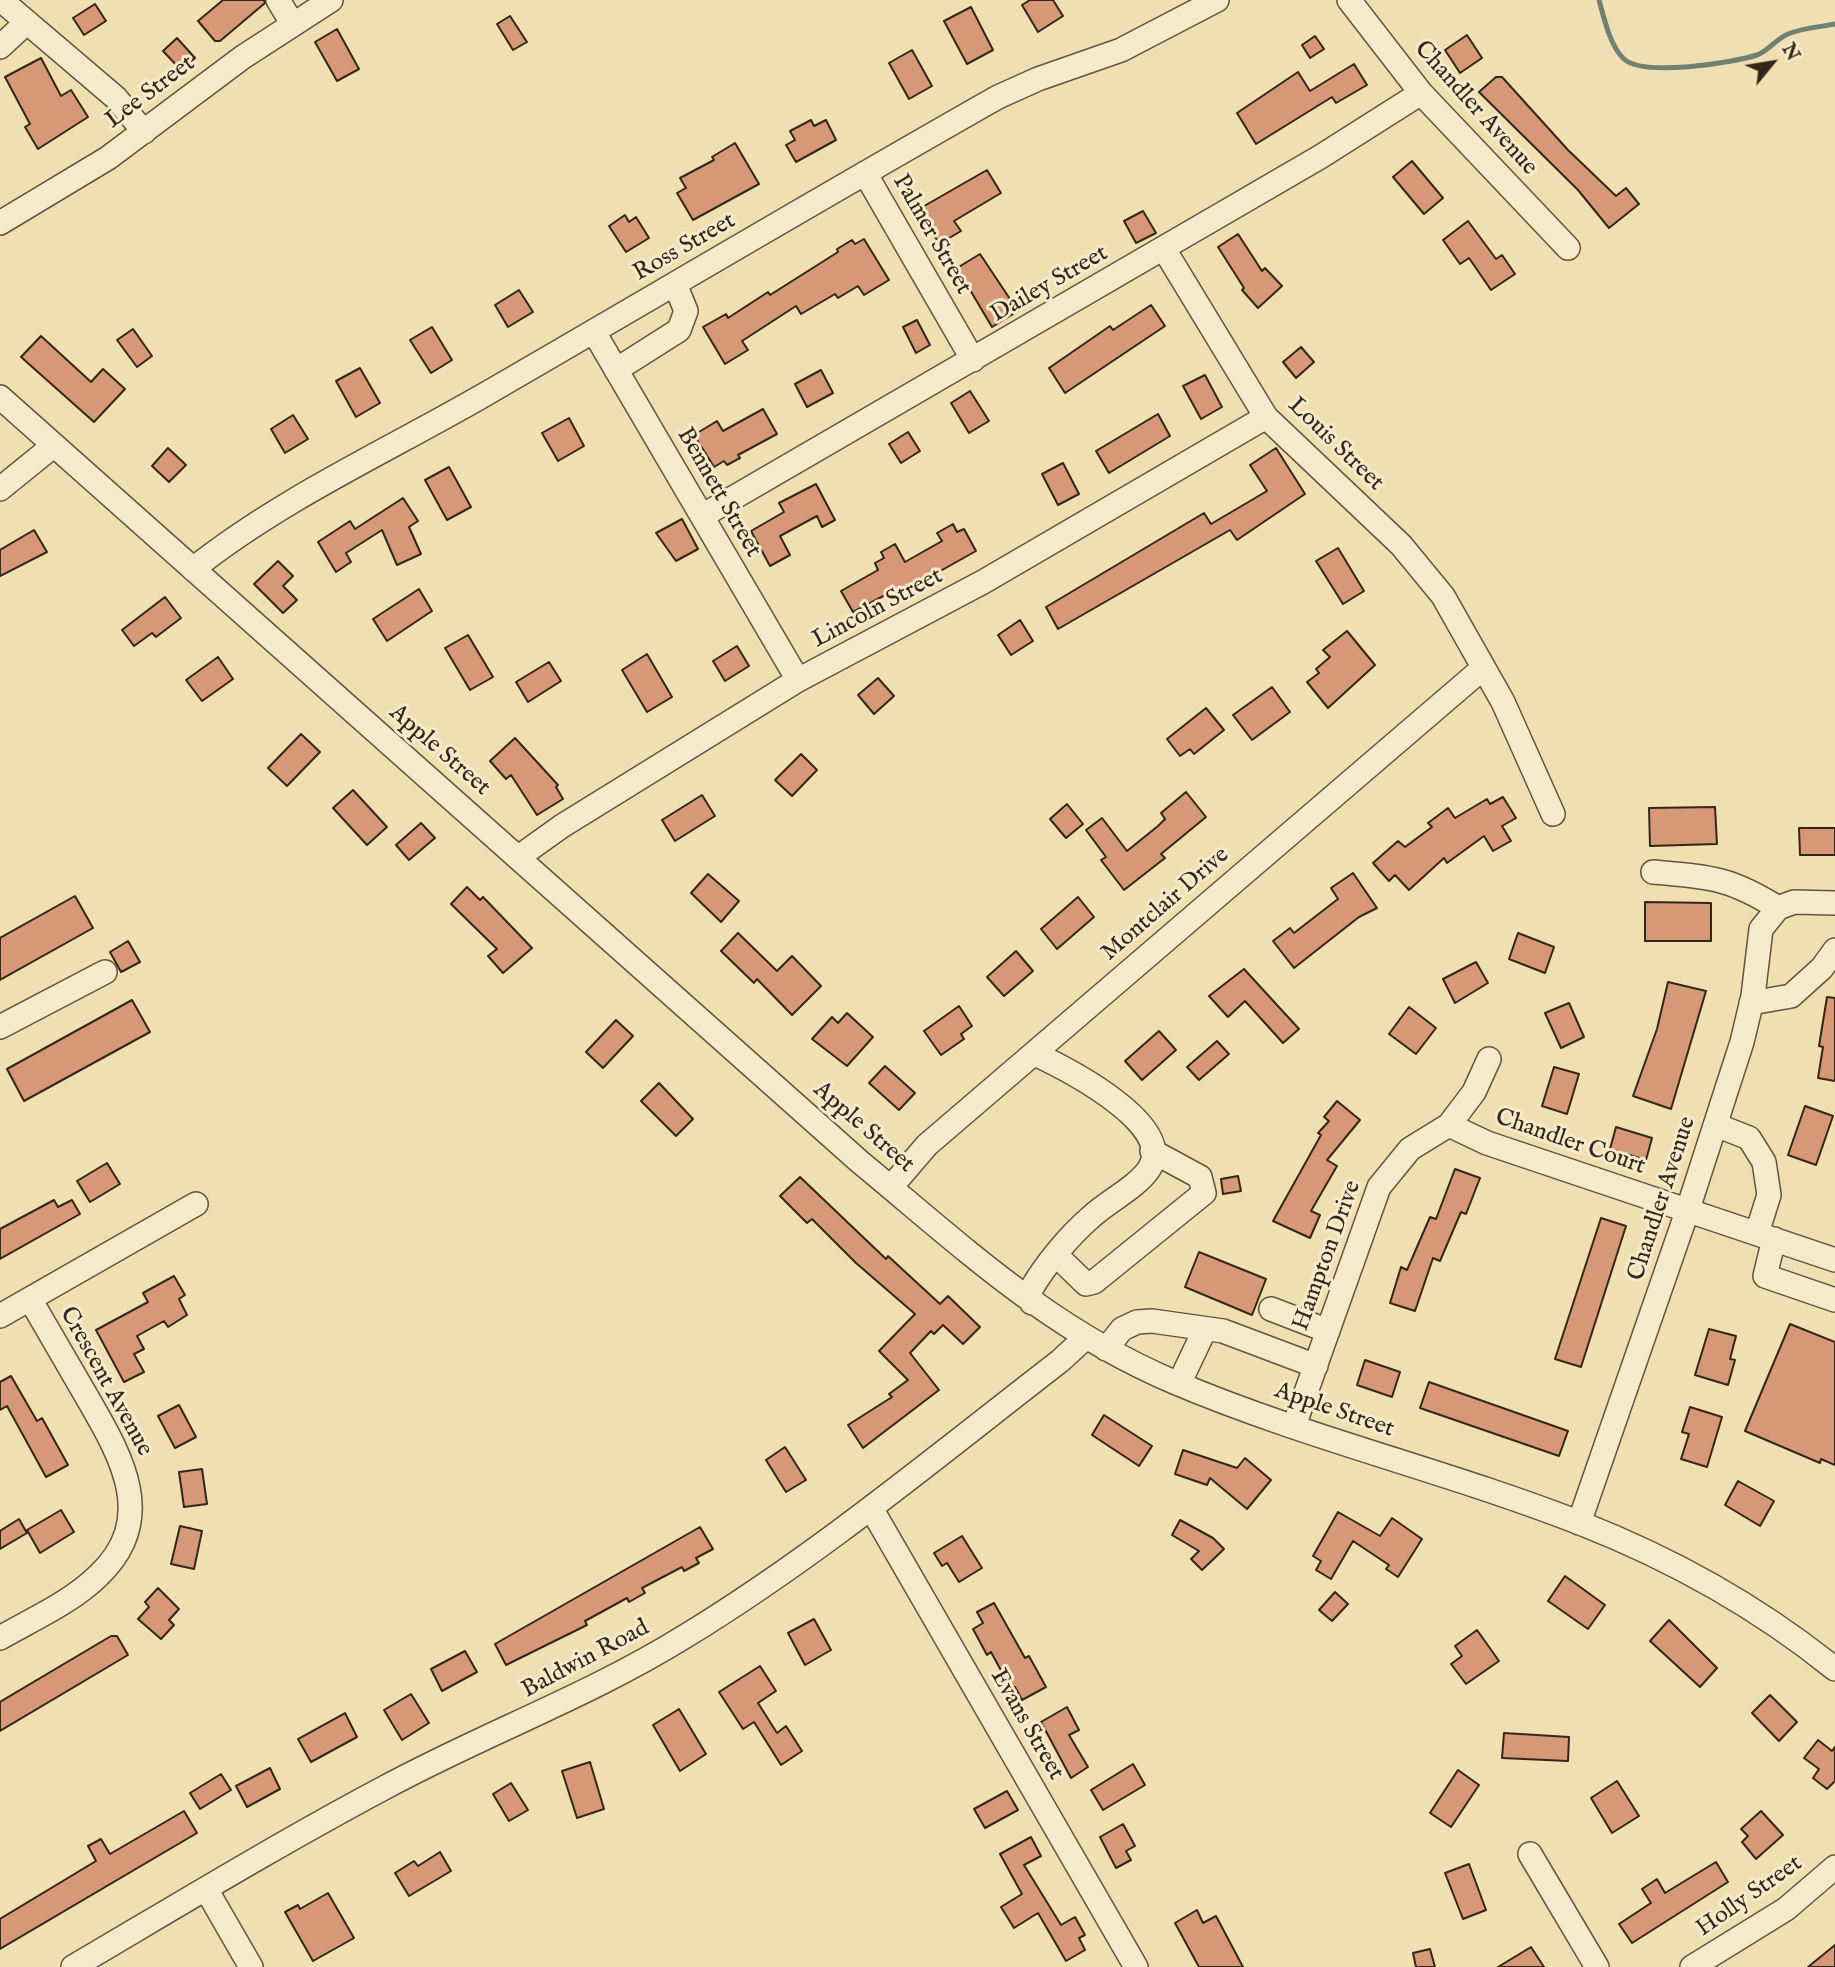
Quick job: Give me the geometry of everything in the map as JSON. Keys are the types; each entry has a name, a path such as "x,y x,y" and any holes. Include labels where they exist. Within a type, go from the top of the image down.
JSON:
{"street":[{"path":"1,0 116,98 144,132"},
{"path":"278,0 292,23"},
{"name":"Lee Street","path":"0,223 108,158 292,23 331,0"},
{"name":"Ross Street","path":"193,569 229,540 274,513 594,332 998,97 1038,79 1121,50 1217,0"},
{"name":"Chandler Avenue","path":"1349,0 1422,93 1568,248"},
{"path":"0,47 27,22"},
{"name":"Dailey Street","path":"702,516 1320,157 1422,93"},
{"name":"Palmer Street","path":"865,173 973,360"},
{"name":"Louis Street","path":"1164,248 1266,417 1418,564 1443,596 1503,702 1553,814"},
{"path":"616,370 679,330 686,311 675,284"},
{"name":"Bennett Street","path":"594,332 798,680"},
{"name":"Apple Street","path":"0,397 891,1187 982,1265 1032,1303 1085,1338 1179,1384 1294,1426 1580,1522 1700,1578 1778,1626 1835,1669"},
{"name":"Lincoln Street","path":"520,856 562,826 798,680 982,582 1266,417"},
{"path":"0,489 53,446"},
{"name":"Montclair Drive","path":"891,1187 927,1145 1482,669"},
{"path":"1653,872 1717,878 1744,886 1786,905 1835,902"},
{"name":"Chandler Avenue","path":"1580,1522 1716,1125 1751,1003 1761,929 1786,905"},
{"path":"1751,1003 1791,996 1822,968 1835,950"},
{"path":"0,1027 105,972"},
{"path":"1032,1303 1030,1291 1056,1255 1089,1218 1148,1170 1154,1158 1149,1137 1135,1115 1081,1079 1035,1054"},
{"name":"Hampton Drive","path":"1294,1426 1379,1187 1392,1166 1410,1149 1449,1125 1474,1092 1489,1059"},
{"name":"Chandler Court","path":"1449,1125 1488,1143 1835,1260"},
{"path":"1716,1125 1749,1138 1764,1162 1769,1195 1765,1276 1835,1300"},
{"path":"1056,1255 1086,1284 1094,1282 1204,1193 1205,1185 1200,1177 1152,1151"},
{"path":"0,1316 196,1204"},
{"name":"Crescent Avenue","path":"0,1638 85,1588 101,1574 115,1557 129,1516 130,1495 119,1453 30,1299"},
{"path":"1271,1309 1328,1331"},
{"path":"1106,1349 1122,1329 1137,1322 1223,1331 1316,1366"},
{"path":"1179,1384 1205,1329"},
{"name":"Baldwin Road","path":"73,1967 382,1788 567,1702 645,1661 797,1563 1060,1361 1085,1338"},
{"name":"Evans Street","path":"871,1508 1136,1967"},
{"path":"1530,1854 1597,1967"},
{"name":"Holly Street","path":"1692,1967 1786,1909 1835,1867"},
{"path":"206,1889 251,1967"}],"building":[{"path":"223,0 264,0 265,3 220,41 215,41 198,21"},
{"path":"1030,0 1053,0 1063,16 1038,32 1022,5"},
{"path":"95,4 106,21 84,35 73,18"},
{"path":"971,7 993,50 967,64 944,21"},
{"path":"510,16 527,42 513,50 497,24"},
{"path":"337,29 359,69 337,81 315,42"},
{"path":"1467,35 1482,58 1460,73 1445,50"},
{"path":"1315,36 1324,49 1310,58 1302,45"},
{"path":"177,38 195,58 181,70 163,51"},
{"path":"912,50 932,86 909,99 889,63"},
{"path":"41,58 61,96 71,90 88,117 38,149 25,127 30,124 5,77"},
{"path":"1354,64 1367,85 1336,103 1332,97 1256,144 1237,113 1298,72 1310,91"},
{"path":"1496,77 1502,77 1568,150 1616,196 1626,188 1639,204 1609,228 1578,190 1479,92"},
{"path":"811,120 814,126 826,120 836,140 796,162 786,145 795,140 790,131"},
{"path":"735,143 759,184 693,220 677,193 686,188 680,178 714,160 712,157"},
{"path":"1412,161 1443,198 1424,214 1393,177"},
{"path":"987,170 1001,193 954,221 961,231 939,244 919,209"},
{"path":"1143,211 1156,233 1136,243 1124,221"},
{"path":"625,215 629,222 636,217 649,238 626,252 609,226"},
{"path":"1468,221 1496,259 1502,255 1515,274 1491,290 1469,258 1460,264 1443,240"},
{"path":"1238,234 1262,271 1265,268 1282,286 1258,308 1242,290 1244,288 1218,247"},
{"path":"864,239 889,280 864,295 858,286 838,298 835,294 801,314 796,306 742,341 748,350 725,364 703,327 726,314 728,318 768,292 770,295 838,252 837,249 852,240 855,244"},
{"path":"980,254 1018,311 992,327 957,268"},
{"path":"519,290 533,312 508,327 495,305"},
{"path":"1151,305 1165,326 1065,393 1049,368 1110,326 1113,330"},
{"path":"917,320 930,345 916,353 903,327"},
{"path":"432,327 452,360 431,373 410,340"},
{"path":"133,329 152,356 137,367 117,340"},
{"path":"41,336 91,382 103,369 125,389 94,422 21,357"},
{"path":"1301,347 1314,362 1296,378 1283,362"},
{"path":"360,368 380,403 356,417 336,381"},
{"path":"821,370 833,393 807,407 795,384"},
{"path":"1205,375 1222,407 1201,419 1183,386"},
{"path":"970,391 989,421 969,433 951,403"},
{"path":"763,409 777,434 738,455 740,458 727,465 724,461 714,467 694,435 717,421 723,431"},
{"path":"1158,414 1170,436 1109,473 1096,451"},
{"path":"293,415 308,439 285,453 271,429"},
{"path":"569,418 584,446 558,461 542,433"},
{"path":"908,432 920,451 901,463 889,444"},
{"path":"168,448 186,465 169,482 152,466"},
{"path":"1276,448 1305,494 1237,540 1230,530 1058,629 1046,607 1204,513 1211,524 1267,491 1250,465"},
{"path":"1063,463 1079,494 1058,505 1042,474"},
{"path":"449,467 471,507 447,520 425,480"},
{"path":"816,484 835,520 822,527 817,516 780,536 790,555 770,566 751,531 784,512 779,503"},
{"path":"403,498 418,521 409,527 421,554 397,565 382,530 346,553 351,562 336,572 318,542 350,521 355,529"},
{"path":"682,519 698,549 676,561 656,533"},
{"path":"953,524 957,532 964,529 976,551 894,597 891,592 853,612 841,591 878,570 875,563 884,558 881,552 895,544 905,562 942,541 937,533"},
{"path":"34,530 47,552 0,576 0,550"},
{"path":"1338,548 1364,591 1343,604 1316,561"},
{"path":"278,561 293,576 283,586 297,600 283,613 254,584"},
{"path":"419,589 432,611 387,641 373,619"},
{"path":"165,597 181,618 156,637 152,633 134,646 122,630"},
{"path":"1020,620 1033,641 1011,655 998,635"},
{"path":"1347,631 1375,665 1328,708 1307,682 1319,673 1316,669 1330,657 1323,650"},
{"path":"468,635 493,677 470,690 445,648"},
{"path":"737,646 749,666 725,681 713,661"},
{"path":"647,654 672,697 647,712 622,670"},
{"path":"218,657 233,679 202,701 186,680"},
{"path":"549,662 561,681 528,702 516,682"},
{"path":"878,678 894,696 874,714 858,695"},
{"path":"1272,687 1290,712 1252,740 1233,715"},
{"path":"1206,708 1224,730 1194,754 1190,749 1180,756 1167,739"},
{"path":"301,734 320,752 287,786 268,768"},
{"path":"515,738 558,785 556,787 563,799 537,815 511,775 506,779 490,761"},
{"path":"801,754 817,770 792,796 775,780"},
{"path":"353,790 387,827 367,845 333,808"},
{"path":"1186,792 1206,817 1161,854 1165,858 1124,890 1101,860 1106,857 1086,830 1102,818 1127,851 1165,819 1161,813"},
{"path":"702,795 715,816 675,841 662,820"},
{"path":"1503,797 1516,818 1502,826 1511,841 1493,851 1484,836 1447,863 1444,858 1409,890 1395,875 1389,881 1373,863 1398,841 1405,847 1432,827 1428,823 1448,808 1455,818 1487,799 1490,804"},
{"path":"1067,804 1083,824 1066,838 1050,819"},
{"path":"1715,807 1717,844 1650,846 1649,808"},
{"path":"421,823 435,838 409,860 396,845"},
{"path":"1799,828 1835,828 1835,855 1800,855"},
{"path":"1353,873 1377,908 1359,917 1294,968 1273,941 1290,928 1294,933 1338,899 1331,888"},
{"path":"708,874 739,901 721,922 691,893"},
{"path":"467,887 480,900 483,897 532,948 503,973 488,956 497,949 451,904"},
{"path":"75,896 93,928 0,980 0,938"},
{"path":"1078,897 1094,917 1057,949 1041,929"},
{"path":"1645,902 1711,903 1711,941 1645,941"},
{"path":"738,933 777,971 792,956 821,986 792,1015 757,979 754,983 721,951"},
{"path":"1518,933 1554,947 1545,973 1509,959"},
{"path":"128,941 140,962 121,972 110,952"},
{"path":"1016,951 1033,971 1004,996 987,977"},
{"path":"1476,962 1488,983 1455,1003 1443,979"},
{"path":"1244,969 1299,1029 1283,1043 1245,1001 1228,1017 1209,996"},
{"path":"1668,982 1706,991 1671,1109 1633,1096 1657,1029"},
{"path":"1827,997 1835,998 1835,1081 1818,1078 1823,1047 1819,1046"},
{"path":"132,1000 150,1032 24,1101 7,1069"},
{"path":"1569,1003 1584,1037 1561,1048 1545,1013"},
{"path":"959,1006 972,1026 961,1034 964,1039 941,1055 924,1031"},
{"path":"1409,1007 1436,1028 1416,1054 1389,1034"},
{"path":"847,1013 873,1037 847,1066 812,1039 832,1017 838,1023"},
{"path":"616,1020 633,1036 603,1068 586,1052"},
{"path":"1159,1031 1176,1050 1142,1080 1125,1061"},
{"path":"1217,1041 1229,1054 1199,1080 1187,1067"},
{"path":"885,1066 915,1093 899,1110 869,1083"},
{"path":"1554,1067 1579,1074 1567,1114 1542,1106"},
{"path":"659,1083 693,1119 676,1136 641,1101"},
{"path":"1337,1101 1360,1120 1327,1160 1337,1166 1311,1211 1320,1215 1310,1238 1273,1221 1321,1135 1318,1133 1329,1121 1324,1117"},
{"path":"1805,1106 1833,1116 1816,1165 1788,1155"},
{"path":"1616,1127 1652,1138 1646,1160 1610,1149"},
{"path":"107,1163 120,1184 90,1202 77,1181"},
{"path":"1455,1169 1480,1178 1466,1214 1461,1212 1440,1261 1433,1258 1415,1311 1390,1303 1401,1267 1407,1270 1430,1217 1436,1219"},
{"path":"1238,1176 1241,1191 1223,1194 1221,1179"},
{"path":"800,1177 886,1259 888,1256 940,1304 948,1296 980,1327 963,1344 943,1325 934,1334 931,1331 910,1353 939,1390 863,1448 848,1425 892,1397 889,1394 908,1380 879,1351 915,1314 856,1263 812,1219 807,1223 780,1196"},
{"path":"54,1200 58,1207 72,1200 80,1214 0,1259 0,1229"},
{"path":"1601,1218 1626,1226 1581,1367 1555,1359"},
{"path":"1199,1252 1266,1279 1252,1315 1185,1287"},
{"path":"174,1276 185,1295 179,1299 187,1315 168,1327 164,1321 137,1336 144,1349 134,1354 144,1372 124,1382 96,1330 148,1302 143,1293"},
{"path":"1790,1324 1835,1342 1835,1465 1821,1459 1820,1463 1745,1431"},
{"path":"1709,1329 1736,1336 1730,1359 1735,1360 1728,1385 1695,1375"},
{"path":"1365,1360 1400,1372 1392,1397 1357,1385"},
{"path":"11,1376 37,1421 42,1418 68,1465 46,1477 7,1406 0,1410 0,1382"},
{"path":"1429,1382 1568,1431 1559,1456 1420,1408"},
{"path":"179,1405 196,1437 175,1448 158,1416"},
{"path":"1690,1407 1722,1417 1707,1467 1681,1459 1689,1434 1682,1432"},
{"path":"1104,1415 1152,1446 1139,1466 1092,1435"},
{"path":"785,1447 806,1480 786,1492 766,1460"},
{"path":"1183,1450 1237,1468 1245,1458 1271,1480 1247,1509 1210,1478 1207,1485 1175,1474"},
{"path":"202,1469 207,1504 184,1507 179,1472"},
{"path":"1738,1481 1774,1501 1760,1526 1725,1505"},
{"path":"61,1510 74,1532 40,1553 27,1530"},
{"path":"1338,1512 1380,1536 1392,1518 1422,1539 1398,1577 1386,1569 1389,1565 1353,1541 1331,1579 1316,1570 1321,1561 1313,1556"},
{"path":"19,1519 27,1533 0,1549 0,1531"},
{"path":"1180,1520 1213,1538 1224,1549 1202,1570 1191,1559 1199,1551 1172,1535"},
{"path":"180,1526 202,1531 194,1569 171,1564"},
{"path":"700,1527 713,1549 696,1558 699,1563 684,1571 682,1567 642,1588 645,1593 629,1602 627,1598 585,1621 587,1625 506,1665 495,1644"},
{"path":"962,1536 982,1568 959,1582 947,1563 942,1566 934,1553"},
{"path":"1565,1576 1605,1605 1588,1629 1548,1601"},
{"path":"158,1588 179,1609 169,1620 174,1625 161,1639 138,1619 149,1607 145,1602"},
{"path":"1335,1592 1348,1604 1332,1621 1319,1610"},
{"path":"994,1603 1025,1658 1029,1656 1046,1687 1022,1700 1015,1687 1011,1689 991,1652 987,1655 973,1629 983,1623 977,1612"},
{"path":"814,1619 831,1650 805,1665 788,1633"},
{"path":"1669,1620 1717,1668 1700,1687 1650,1641"},
{"path":"1477,1630 1499,1661 1466,1684 1451,1664 1462,1656 1455,1646"},
{"path":"111,1636 117,1636 128,1655 0,1731 0,1702"},
{"path":"465,1651 477,1672 442,1691 431,1669"},
{"path":"760,1666 776,1691 758,1703 777,1733 786,1726 802,1751 781,1765 754,1722 743,1729 719,1692"},
{"path":"411,1694 429,1723 402,1740 384,1710"},
{"path":"1770,1695 1797,1722 1779,1741 1752,1713"},
{"path":"1067,1707 1079,1730 1069,1735 1088,1767 1071,1778 1041,1722"},
{"path":"679,1709 706,1754 680,1771 653,1725"},
{"path":"345,1713 357,1737 311,1762 298,1739"},
{"path":"1504,1733 1569,1737 1568,1761 1502,1758"},
{"path":"1818,1740 1832,1751 1835,1747 1835,1781 1827,1789 1813,1778 1819,1769 1804,1758"},
{"path":"590,1762 604,1809 577,1818 562,1771"},
{"path":"1133,1764 1145,1785 1103,1810 1091,1790"},
{"path":"270,1768 280,1789 247,1807 236,1786"},
{"path":"1458,1770 1479,1785 1451,1827 1430,1813"},
{"path":"221,1774 231,1790 200,1809 190,1793"},
{"path":"1617,1781 1639,1816 1612,1833 1591,1798"},
{"path":"511,1783 528,1810 509,1821 493,1794"},
{"path":"1007,1791 1018,1810 985,1828 974,1809"},
{"path":"184,1811 197,1833 0,1949 0,1919 96,1861 88,1846 101,1839 110,1854"},
{"path":"1761,1811 1783,1835 1756,1859 1742,1842 1748,1836 1741,1829"},
{"path":"1123,1824 1135,1846 1126,1851 1131,1860 1116,1868 1100,1837"},
{"path":"1031,1837 1041,1856 1024,1865 1061,1925 1075,1917 1085,1935 1079,1938 1085,1950 1066,1961 1038,1913 1014,1928 1001,1907 1022,1894 1000,1854"},
{"path":"440,1852 451,1871 409,1896 395,1873 414,1861 418,1866"},
{"path":"1716,1862 1728,1882 1632,1943 1619,1924 1651,1903 1642,1889 1657,1879 1665,1893"},
{"path":"1469,1864 1486,1910 1463,1919 1445,1873"},
{"path":"328,1893 354,1938 313,1961 285,1912 298,1905 300,1909"},
{"path":"1197,1910 1203,1923 1216,1916 1243,1967 1199,1967 1175,1923"},
{"path":"1835,1945 1835,1967 1808,1967"},
{"path":"1531,1947 1544,1967 1498,1967"},
{"path":"1430,1949 1435,1967 1416,1967 1413,1953"}],"waterway":[{"path":"1599,0 1608,31 1619,53 1634,64 1650,67 1689,67 1745,58 1761,53 1788,34 1835,24"}]}
